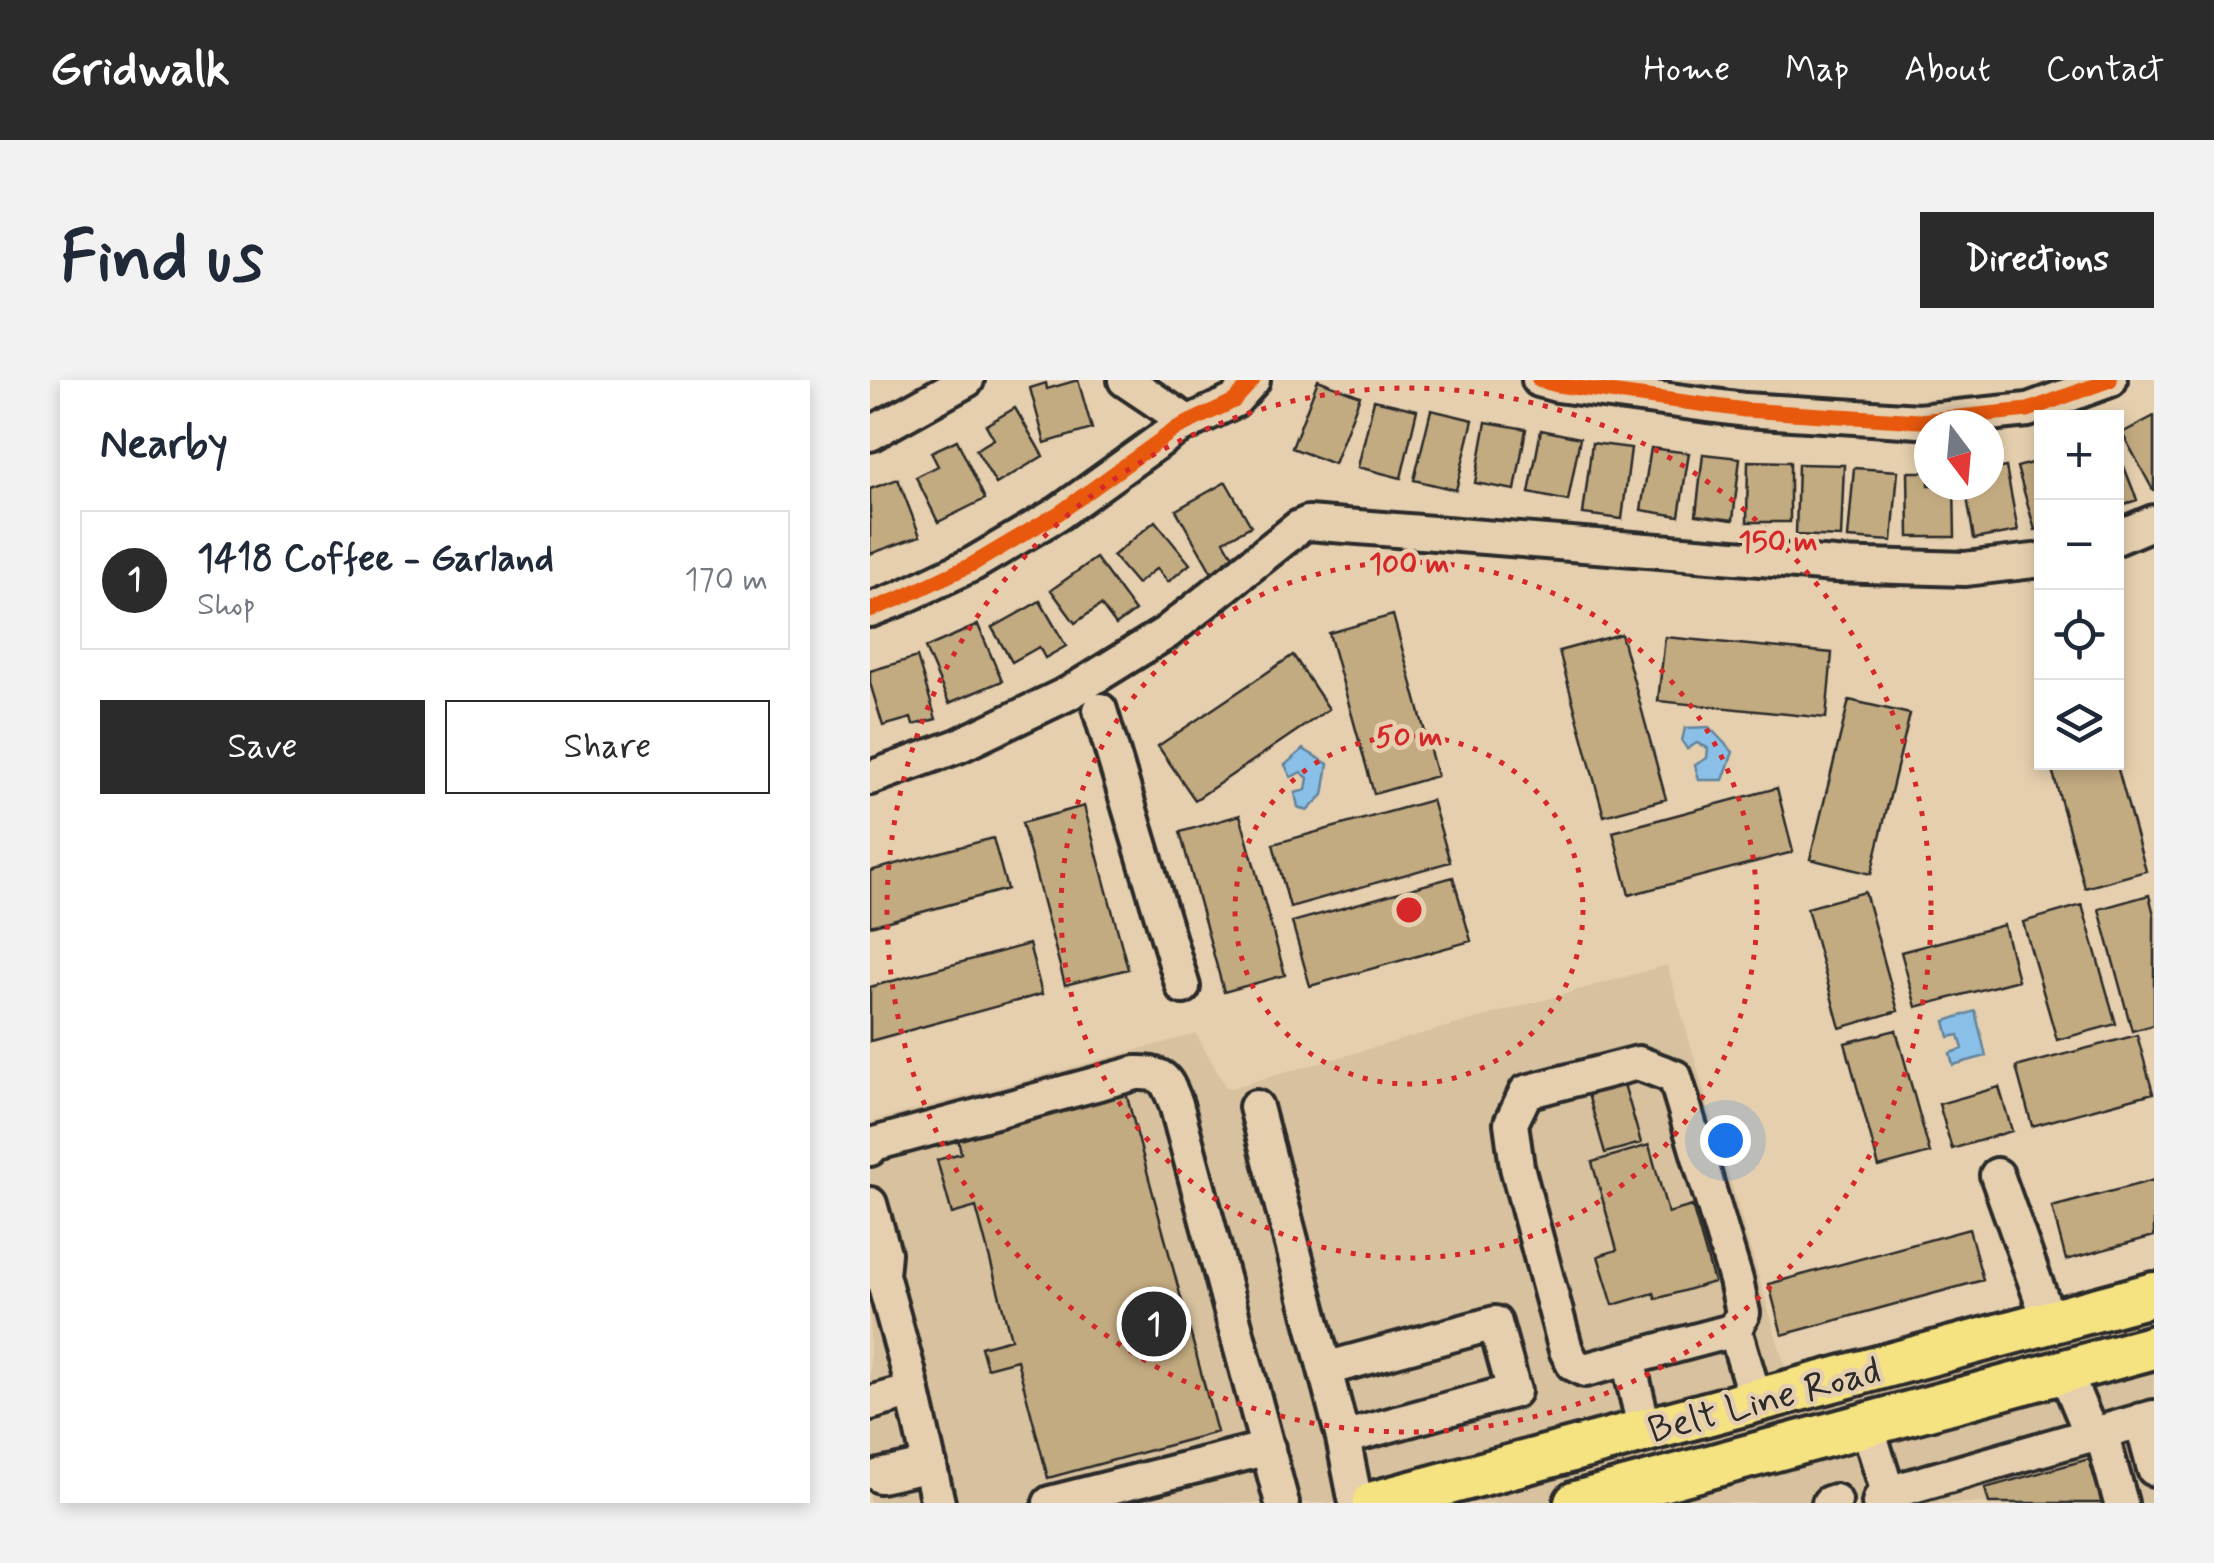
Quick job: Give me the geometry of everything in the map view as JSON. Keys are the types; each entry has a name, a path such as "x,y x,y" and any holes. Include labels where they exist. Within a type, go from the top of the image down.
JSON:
{"main road":[{"name":"Belt Line Road","path":"1374,1503 2154,1294"},
{"path":"2050,1323 2065,1372"},
{"name":"Belt Line Road","path":"1576,1503 1638,1498 1867,1425 2154,1348"},
{"path":"1638,1498 1645,1431"}],"street":[{"path":"870,434 966,380"},
{"path":"1125,380 1189,422"},
{"path":"870,610 973,564 1060,513 1177,428 1234,401 1253,380"},
{"path":"1539,380 1745,410 1919,421 2028,410 2110,380"},
{"path":"2124,535 2154,522"},
{"path":"870,778 958,746 1069,693 1166,633 1298,526 1308,523 1835,566 1966,569 2034,561"},
{"path":"1100,710 1183,988"},
{"path":"1735,1330 1585,1370 1572,1364 1517,1167 1511,1123 1526,1092 1638,1063 1675,1077 1736,1280 1743,1313 1735,1330 1756,1402"},
{"path":"870,1149 874,1144 933,1126 1136,1073 1154,1072 1166,1081 1176,1104 1282,1503"},
{"path":"1256,1107 1343,1438 1356,1503"},
{"path":"1997,1175 2050,1323"},
{"path":"870,1204 884,1253 882,1274 938,1503"},
{"path":"1325,1369 1496,1323 1514,1391 1343,1438"},
{"path":"1628,1359 1645,1431"},
{"path":"2065,1372 2086,1422 2103,1439 2122,1503"},
{"path":"870,1403 913,1391"},
{"path":"1867,1425 1883,1498 2148,1419 2154,1469"},
{"path":"1050,1503 1268,1448"},
{"path":"879,1486 930,1464"}],"shaded area":[{"path":"1667,965 1787,1373 2154,1270 2154,1503 870,1503 870,1122 1196,1034 1227,1089"}],"water":[{"path":"1709,727 1733,752 1723,780 1699,780 1695,765 1707,758 1708,748 1697,743 1687,749 1682,741 1685,728"},
{"path":"1303,749 1328,764 1323,795 1307,811 1298,807 1295,793 1306,790 1308,778 1301,772 1291,777 1285,765"},
{"path":"1975,1011 1986,1056 1953,1065 1950,1053 1963,1049 1959,1035 1949,1037 1945,1021"}],"building":[{"path":"1078,380 1092,429 1045,443 1030,388 1046,383 1047,389"},
{"path":"1318,380 1360,396 1334,464 1292,448"},
{"path":"1374,400 1417,410 1401,478 1358,467"},
{"path":"1015,408 1043,456 996,484 976,450 994,439 986,425"},
{"path":"1431,410 1473,420 1456,490 1414,480"},
{"path":"2154,416 2154,490 2124,437 2124,432"},
{"path":"1486,422 1526,429 1515,490 1475,483"},
{"path":"1541,430 1580,438 1568,501 1529,493"},
{"path":"957,440 985,499 938,522 916,477 938,466 931,452"},
{"path":"1592,443 1631,448 1622,519 1583,514"},
{"path":"1651,448 1689,453 1679,516 1641,510"},
{"path":"1703,454 1740,458 1733,520 1696,515"},
{"path":"1748,461 1790,462 1790,522 1747,522"},
{"path":"2034,462 2034,526 2017,467"},
{"path":"1798,464 1844,465 1841,537 1796,535"},
{"path":"2004,467 2018,531 1974,539 1968,500 2004,500"},
{"path":"2124,467 2137,500 2124,504"},
{"path":"1854,468 1898,471 1892,541 1848,538"},
{"path":"1908,472 1914,472 1914,500 1954,500 1955,537 1909,537"},
{"path":"898,479 920,536 870,554 870,489"},
{"path":"1226,482 1251,526 1224,541 1235,560 1212,573 1176,510"},
{"path":"1155,521 1190,564 1168,582 1157,568 1137,584 1113,556"},
{"path":"1096,558 1135,611 1116,625 1101,605 1075,623 1051,590"},
{"path":"1040,601 1066,646 1045,658 1039,647 1012,662 992,628"},
{"path":"1393,615 1437,776 1374,794 1329,633"},
{"path":"978,625 1002,681 949,703 925,648"},
{"path":"1621,634 1666,799 1604,816 1559,651"},
{"path":"1665,637 1832,653 1826,718 1658,701"},
{"path":"1293,655 1329,709 1195,800 1158,746"},
{"path":"917,657 936,719 913,725 911,718 883,726 870,671"},
{"path":"1849,700 1910,714 1871,874 1810,859"},
{"path":"2052,770 2118,770 2146,871 2085,888"},
{"path":"1777,788 1793,852 1629,895 1613,832"},
{"path":"1432,800 1450,862 1290,907 1273,844"},
{"path":"1084,806 1128,969 1065,985 1022,823"},
{"path":"1240,815 1285,975 1224,992 1180,832"},
{"path":"993,838 1007,889 870,926 870,871"},
{"path":"1453,877 1471,941 1310,986 1292,922"},
{"path":"1865,892 1898,1011 1840,1028 1807,908"},
{"path":"2149,895 2154,915 2154,1025 2132,1031 2099,909"},
{"path":"2082,905 2116,1024 2057,1040 2023,922"},
{"path":"2004,925 2018,980 1916,1007 1901,952"},
{"path":"1029,944 1042,994 870,1041 870,987"},
{"path":"1896,1030 1930,1153 1879,1167 1845,1043"},
{"path":"2137,1035 2153,1093 2032,1126 2016,1067"},
{"path":"1624,1084 1641,1143 1605,1153 1588,1094"},
{"path":"1999,1087 2012,1131 1952,1149 1939,1104"},
{"path":"1126,1093 1217,1432 1048,1478 1017,1360 987,1368 981,1347 1011,1339 976,1207 952,1214 937,1160 961,1153 958,1138"},
{"path":"1649,1145 1668,1213 1692,1206 1714,1282 1656,1299 1654,1293 1613,1305 1598,1256 1617,1250 1592,1162"},
{"path":"2154,1180 2154,1236 2066,1260 2052,1207"},
{"path":"1969,1229 1983,1280 1782,1335 1769,1284"},
{"path":"2089,1459 2102,1503 1989,1503 1985,1488"}],"cycle path":[{"path":"870,610 973,564 1059,513 1177,428 1234,401 1253,380"},
{"path":"1539,380 1745,410 1919,421 2028,410 2110,380"}],"place":[{"name":"1418 Coffee - Garland","path":"1154,1324"}]}
